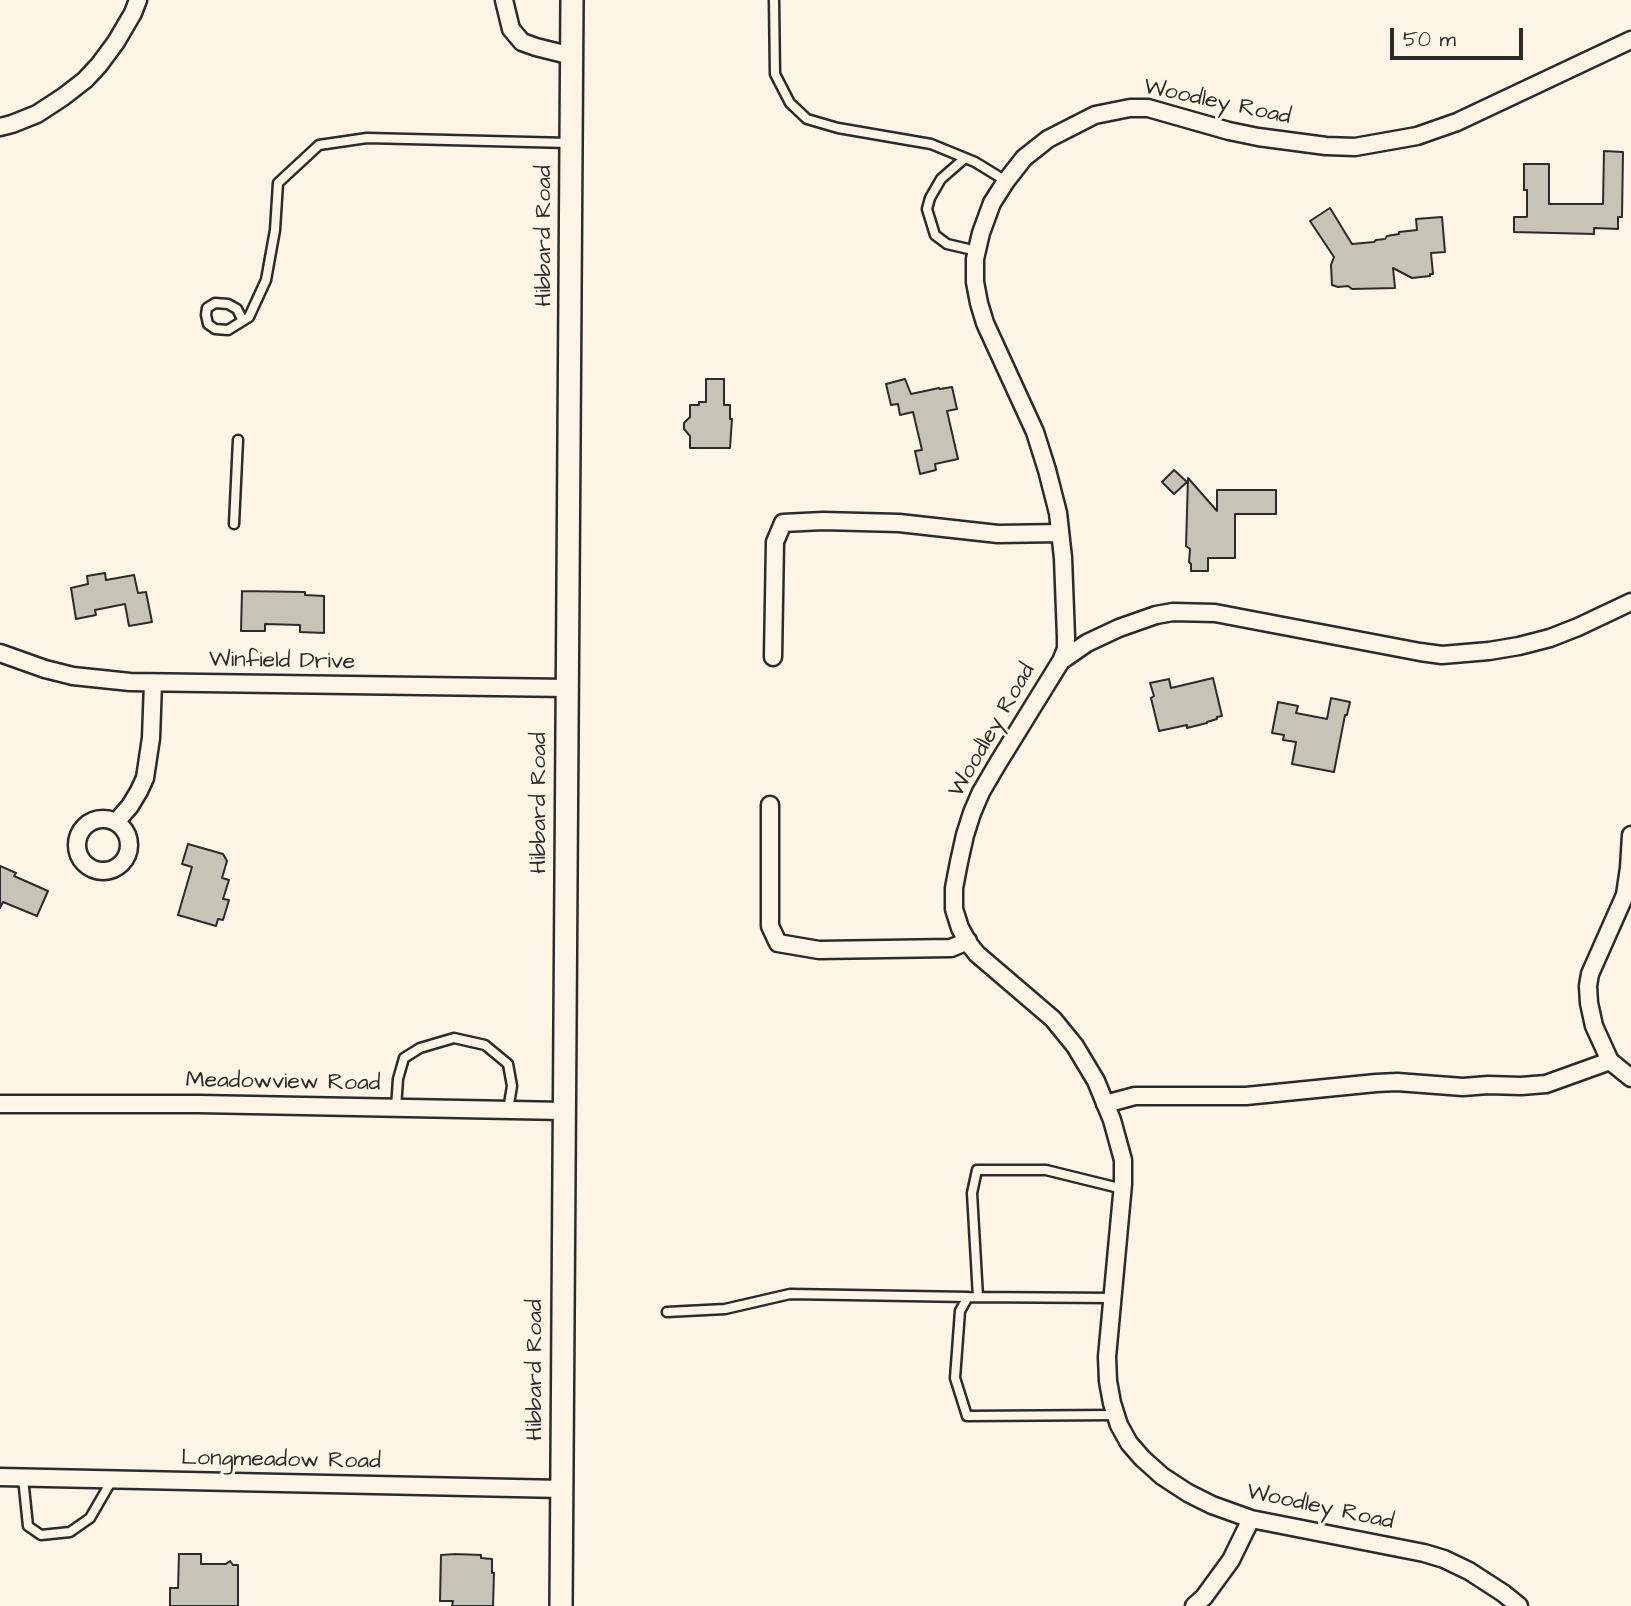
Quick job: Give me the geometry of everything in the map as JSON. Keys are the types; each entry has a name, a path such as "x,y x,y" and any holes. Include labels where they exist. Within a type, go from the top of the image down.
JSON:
{"street":[{"path":"0,127 37,114 85,79 116,42 138,0"},
{"path":"504,0 511,29 522,41 572,56"},
{"name":"Hibbard Road","path":"561,1606 572,0"},
{"name":"Woodley Road","path":"1520,1606 1469,1571 1444,1559 1251,1519 1212,1505 1162,1476 1129,1443 1119,1425 1108,1381 1107,1357 1123,1189 1123,1160 1118,1137 1096,1081 1075,1046 1053,1019 977,954 960,928 954,909 954,888 972,813 987,782 1066,649 1066,612 1058,513 1048,470 1035,432 985,323 975,282 975,259 992,204 1024,158 1048,139 1095,115 1130,108 1148,108 1258,137 1355,147 1417,136 1457,122 1631,40"},
{"path":"773,657 775,542 783,523 899,523 998,534 1060,533"},
{"name":"Woodley Road","path":"1061,661 1087,643 1119,628 1172,612 1215,613 1420,652 1454,654 1519,646 1550,638 1631,602"},
{"name":"Winfield Drive","path":"0,653 74,676 153,683 568,688"},
{"path":"116,822 130,806 145,778 153,683"},
{"path":"770,805 770,926 778,943 819,950 951,948 968,941"},
{"path":"1631,835 1625,895 1590,974 1588,986 1594,1026 1610,1061 1631,1078"},
{"path":"1105,1104 1135,1096 1246,1096 1397,1082 1463,1087 1546,1084 1610,1061"},
{"name":"Meadowview Road","path":"0,1104 199,1104 564,1111"},
{"name":"Longmeadow Road","path":"0,1477 562,1489"},
{"path":"1194,1606 1204,1597 1231,1560 1251,1519"}],"lane":[{"path":"774,0 775,74 790,103 807,119 838,128 931,144 965,158 1006,181"},
{"path":"243,321 237,309 228,304 215,303 207,308 208,324 215,329 228,330 243,321 249,317 266,280 275,230 278,183 319,145 367,138 572,143"},
{"path":"965,158 941,179 929,198 927,209 936,235 947,244 977,251"},
{"path":"234,524 238,440"},
{"path":"396,1108 398,1079 404,1058 420,1048 454,1038 485,1045 508,1064 512,1086 508,1110"},
{"path":"978,1297 972,1193 976,1170 1046,1170 1123,1189"},
{"path":"667,1311 725,1310 790,1294 1113,1298"},
{"path":"968,1297 960,1311 955,1378 967,1416 1116,1415"},
{"path":"23,1478 28,1526 41,1535 70,1532 90,1518 113,1480"}],"building":[{"path":"1604,151 1623,152 1622,217 1618,217 1618,229 1594,228 1594,234 1514,232 1514,217 1527,217 1524,164 1549,164 1549,204 1603,204"},
{"path":"1330,208 1352,244 1374,242 1399,232 1417,230 1416,219 1442,217 1445,252 1431,253 1433,274 1430,276 1412,278 1393,268 1395,288 1352,289 1348,286 1332,285 1331,265 1334,257 1310,221"},
{"path":"706,379 724,379 724,405 730,405 732,419 730,448 690,448 690,436 684,429 684,423 690,417 690,405 706,402"},
{"path":"905,379 911,394 952,387 957,409 947,411 958,459 935,464 936,470 920,474 915,451 922,450 913,412 900,415 898,404 891,405 886,384"},
{"path":"1174,470 1187,482 1174,494 1162,482"},
{"path":"1188,478 1217,511 1217,490 1276,490 1276,514 1235,514 1235,558 1208,558 1208,571 1191,571 1189,562 1190,549 1186,546"},
{"path":"105,573 106,580 134,575 138,593 146,592 152,622 129,626 125,604 95,610 96,615 76,619 71,588 88,584 87,576"},
{"path":"242,591 305,592 305,595 324,596 324,633 300,632 300,625 265,624 265,631 241,631"},
{"path":"1213,678 1222,716 1187,728 1187,725 1159,731 1150,683 1169,679 1171,688"},
{"path":"1331,698 1350,702 1334,772 1292,764 1296,742 1283,740 1284,735 1272,733 1278,702 1298,706 1296,713 1327,719"},
{"path":"188,844 223,854 227,861 222,878 229,880 223,899 229,900 223,920 218,919 216,926 178,915 192,867 182,864"},
{"path":"0,866 16,873 14,876 48,891 37,916 3,902 0,908"},
{"path":"179,1554 201,1554 201,1564 226,1564 230,1561 233,1565 238,1565 238,1606 170,1606 170,1588 178,1588"},
{"path":"441,1555 481,1555 481,1558 492,1559 493,1606 452,1606 453,1601 440,1601"}]}
